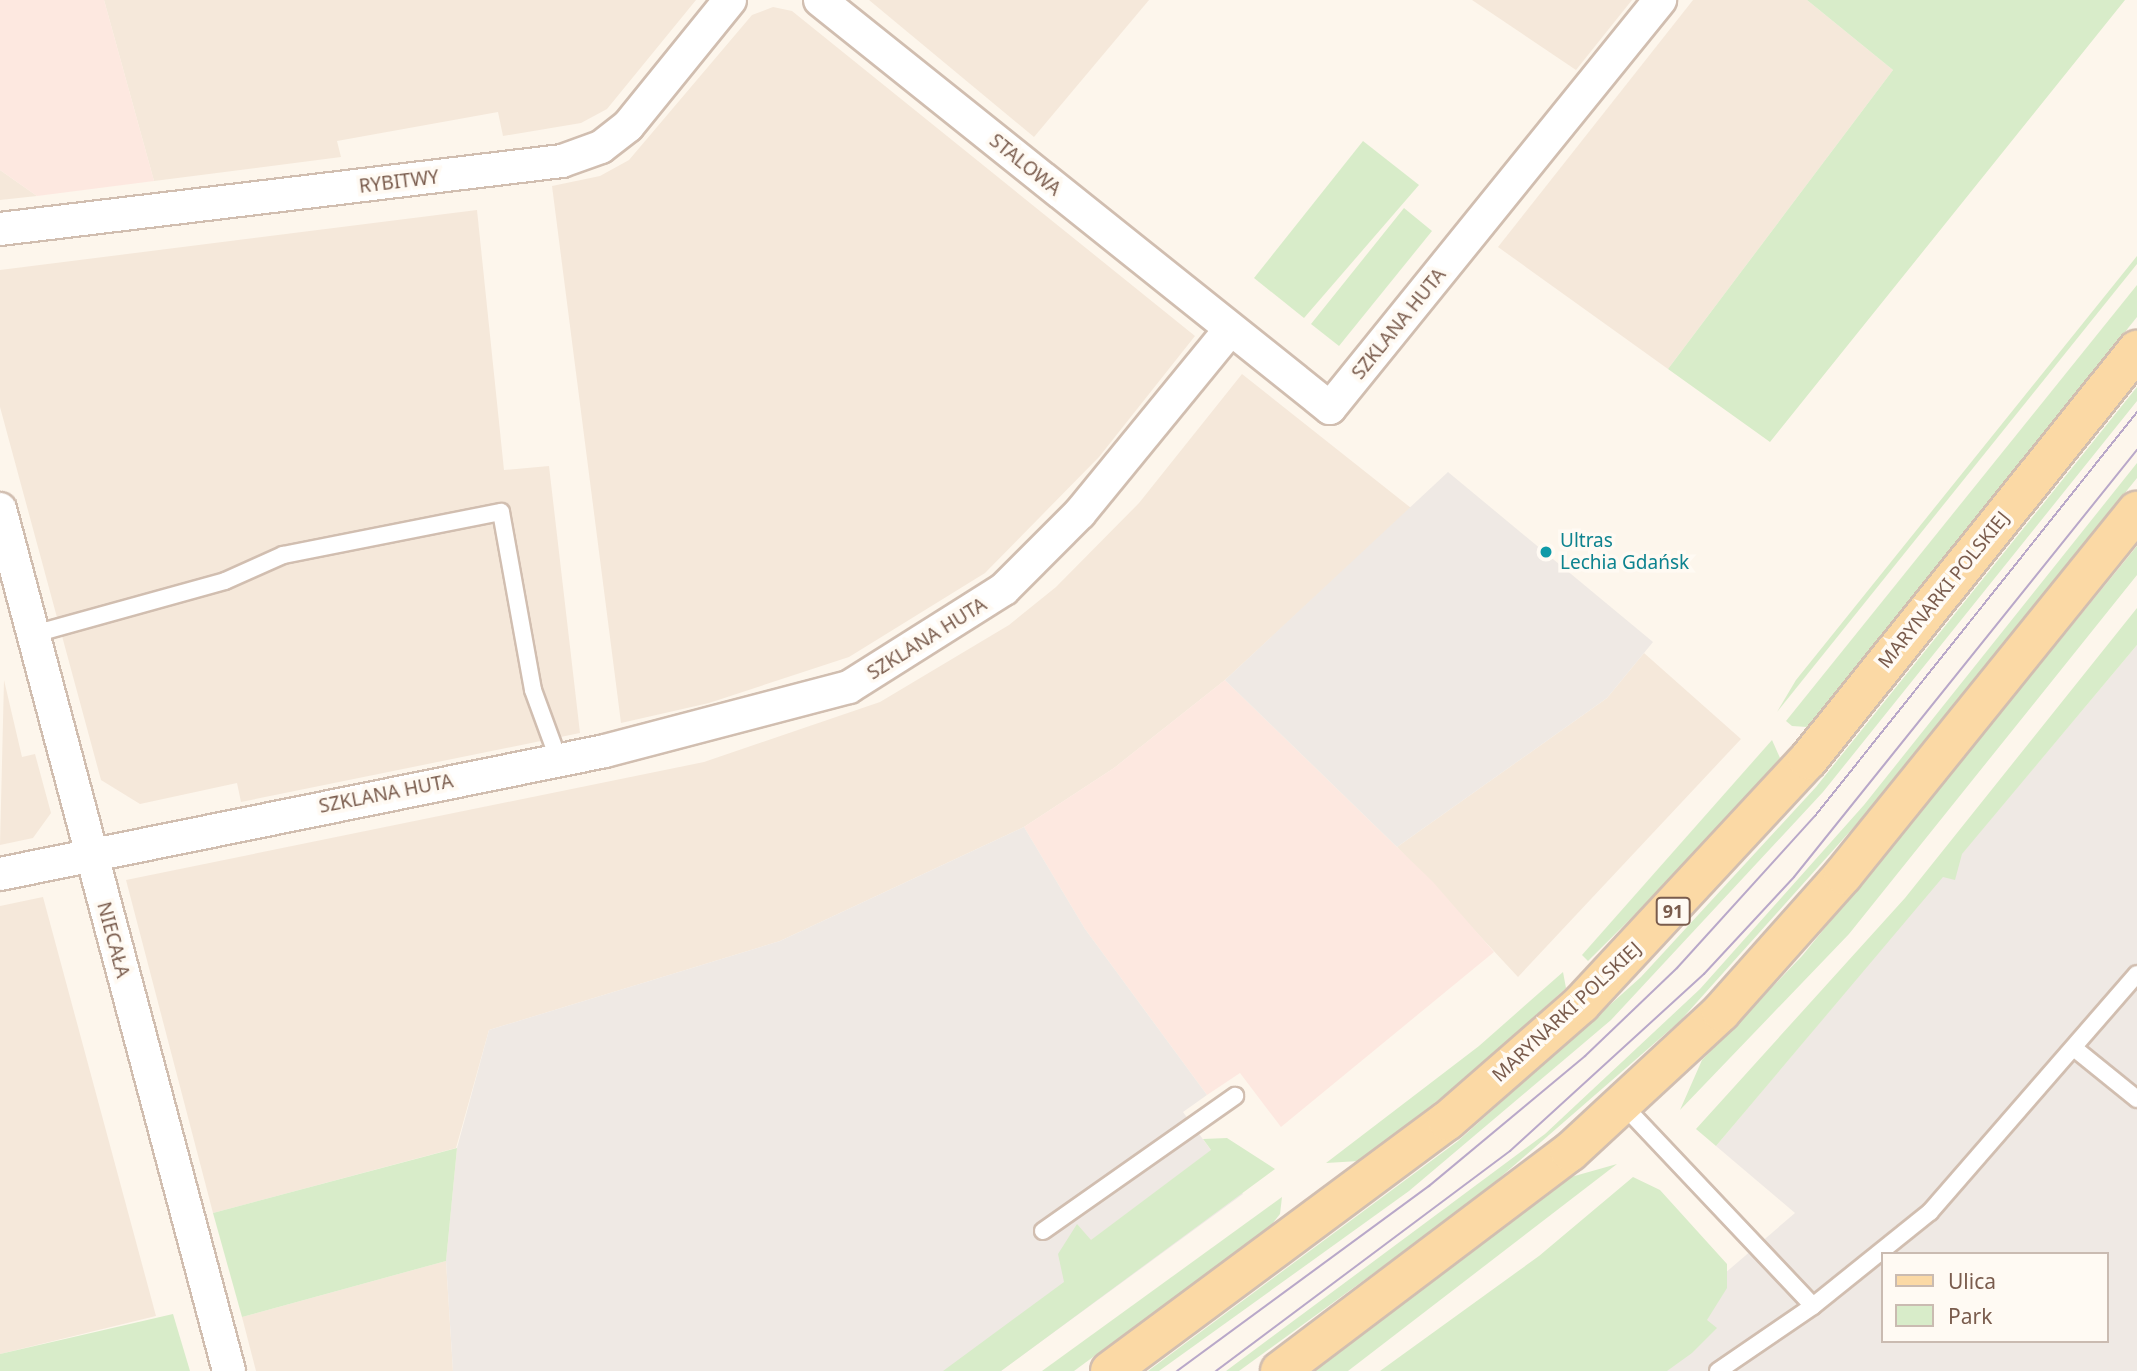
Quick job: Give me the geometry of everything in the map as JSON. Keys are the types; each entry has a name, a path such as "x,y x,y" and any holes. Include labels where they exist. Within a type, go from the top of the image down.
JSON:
{"main road":[{"name":"MARYNARKI POLSKIEJ","path":"1110,1371 1447,1121 1581,1004 1808,760 2137,350"},
{"path":"1280,1371 1624,1106 1808,916 2137,511"}],"street":[{"name":"RYBITWY","path":"0,229 562,161 601,147 628,126 730,0"},
{"name":"STALOWA","path":"820,0 1230,330"},
{"name":"SZKLANA HUTA","path":"0,874 559,761 805,703 849,687 939,636 1003,589 1080,513 1230,330 1330,408 1660,0"},
{"name":"NIECAŁA","path":"0,509 229,1371"}],"lane":[{"path":"34,634 225,581 283,555 501,513 534,690 559,761"},
{"path":"1718,1371 1813,1306 1930,1212 2137,974"},
{"path":"2074,1048 2137,1098"},
{"path":"1043,1231 1235,1096"},
{"path":"1624,1106 1813,1306"}],"shaded area":[{"path":"0,0 104,0 154,181 37,196 0,170"},
{"path":"104,0 696,0 607,109 581,123 503,136 498,112 337,141 341,157 154,181"},
{"path":"869,0 1149,0 1034,137"},
{"path":"1472,0 1632,0 1576,70"},
{"path":"1693,0 1807,0 1893,70 1668,369 1498,247"},
{"path":"773,7 792,11 1195,336 1099,457 985,573 849,657 709,703 621,723 552,186 600,176 629,160 752,15"},
{"path":"0,170 37,196 0,200"},
{"path":"477,210 504,470 549,466 580,733 241,802 237,783 140,804 101,780 0,407 0,270"},
{"path":"1242,374 1411,508 1225,680 1114,768 1024,827 780,941 489,1030 456,1148 213,1213 126,880 704,762 880,702 1009,625 1056,587 1139,503"},
{"path":"1448,472 1653,642 1607,698 1397,847 1225,680"},
{"path":"2137,645 2137,1371 1611,1371 1795,1213 1716,1146"},
{"path":"1644,653 1741,739 1518,977 1397,847 1607,698"},
{"path":"4,680 22,757 35,754 51,813 33,838 0,845"},
{"path":"1225,680 1433,882 1494,952 1281,1127 1240,1073 1207,1095 1085,929 1024,827 1114,768"},
{"path":"1024,827 1085,929 1207,1095 1183,1112 1243,1194 1001,1371 453,1371 446,1261 457,1148 489,1030 780,941"},
{"path":"43,897 156,1316 0,1354 0,906"},
{"path":"446,1261 453,1371 256,1371 242,1317"}],"green space":[{"path":"1807,0 2125,0 1770,442 1668,369 1893,70"},
{"path":"1363,141 1419,185 1304,318 1254,278"},
{"path":"1404,208 1432,231 1339,346 1311,324"},
{"path":"2137,256 2137,264 1777,712 1796,680"},
{"path":"2137,285 2137,317 1807,727 1792,726 1786,721"},
{"path":"2137,387 2137,401 1823,792 1611,1020 1409,1191 1159,1371 1148,1371 1458,1141 1641,977 1816,787"},
{"path":"2137,463 2137,478 1870,809 1680,1021 1473,1201 1239,1371 1226,1371 1545,1134 1700,989 1864,805"},
{"path":"2137,546 2137,575 1849,934 1680,1110 1702,1060 1802,956"},
{"path":"2137,608 2137,645 1962,854 1955,880 1943,877 1716,1146 1696,1129 1905,898"},
{"path":"1772,740 1780,758 1734,816 1588,961 1582,955"},
{"path":"1563,972 1566,988 1472,1074 1359,1161 1326,1163 1479,1046"},
{"path":"1227,1138 1275,1169 1001,1371 943,1371 1064,1282 1058,1254 1077,1224 1091,1240 1211,1150 1203,1139"},
{"path":"457,1148 446,1261 242,1317 213,1213"},
{"path":"1617,1164 1348,1371 1314,1371 1571,1177"},
{"path":"1633,1177 1660,1190 1727,1264 1727,1288 1707,1320 1717,1328 1692,1353 1667,1371 1380,1371 1539,1256"},
{"path":"1282,1197 1280,1214 1269,1228 1074,1371 1042,1371"},
{"path":"173,1314 190,1371 0,1371 0,1354"}],"tram line":[{"path":"1177,1371 1429,1186 1585,1056 1677,968 1815,816 2137,412"},
{"path":"1216,1371 1510,1151 1704,974 1794,877 2137,450"}],"place":[{"name":"Ultras Lechia Gdańsk","path":"1546,552"}]}
